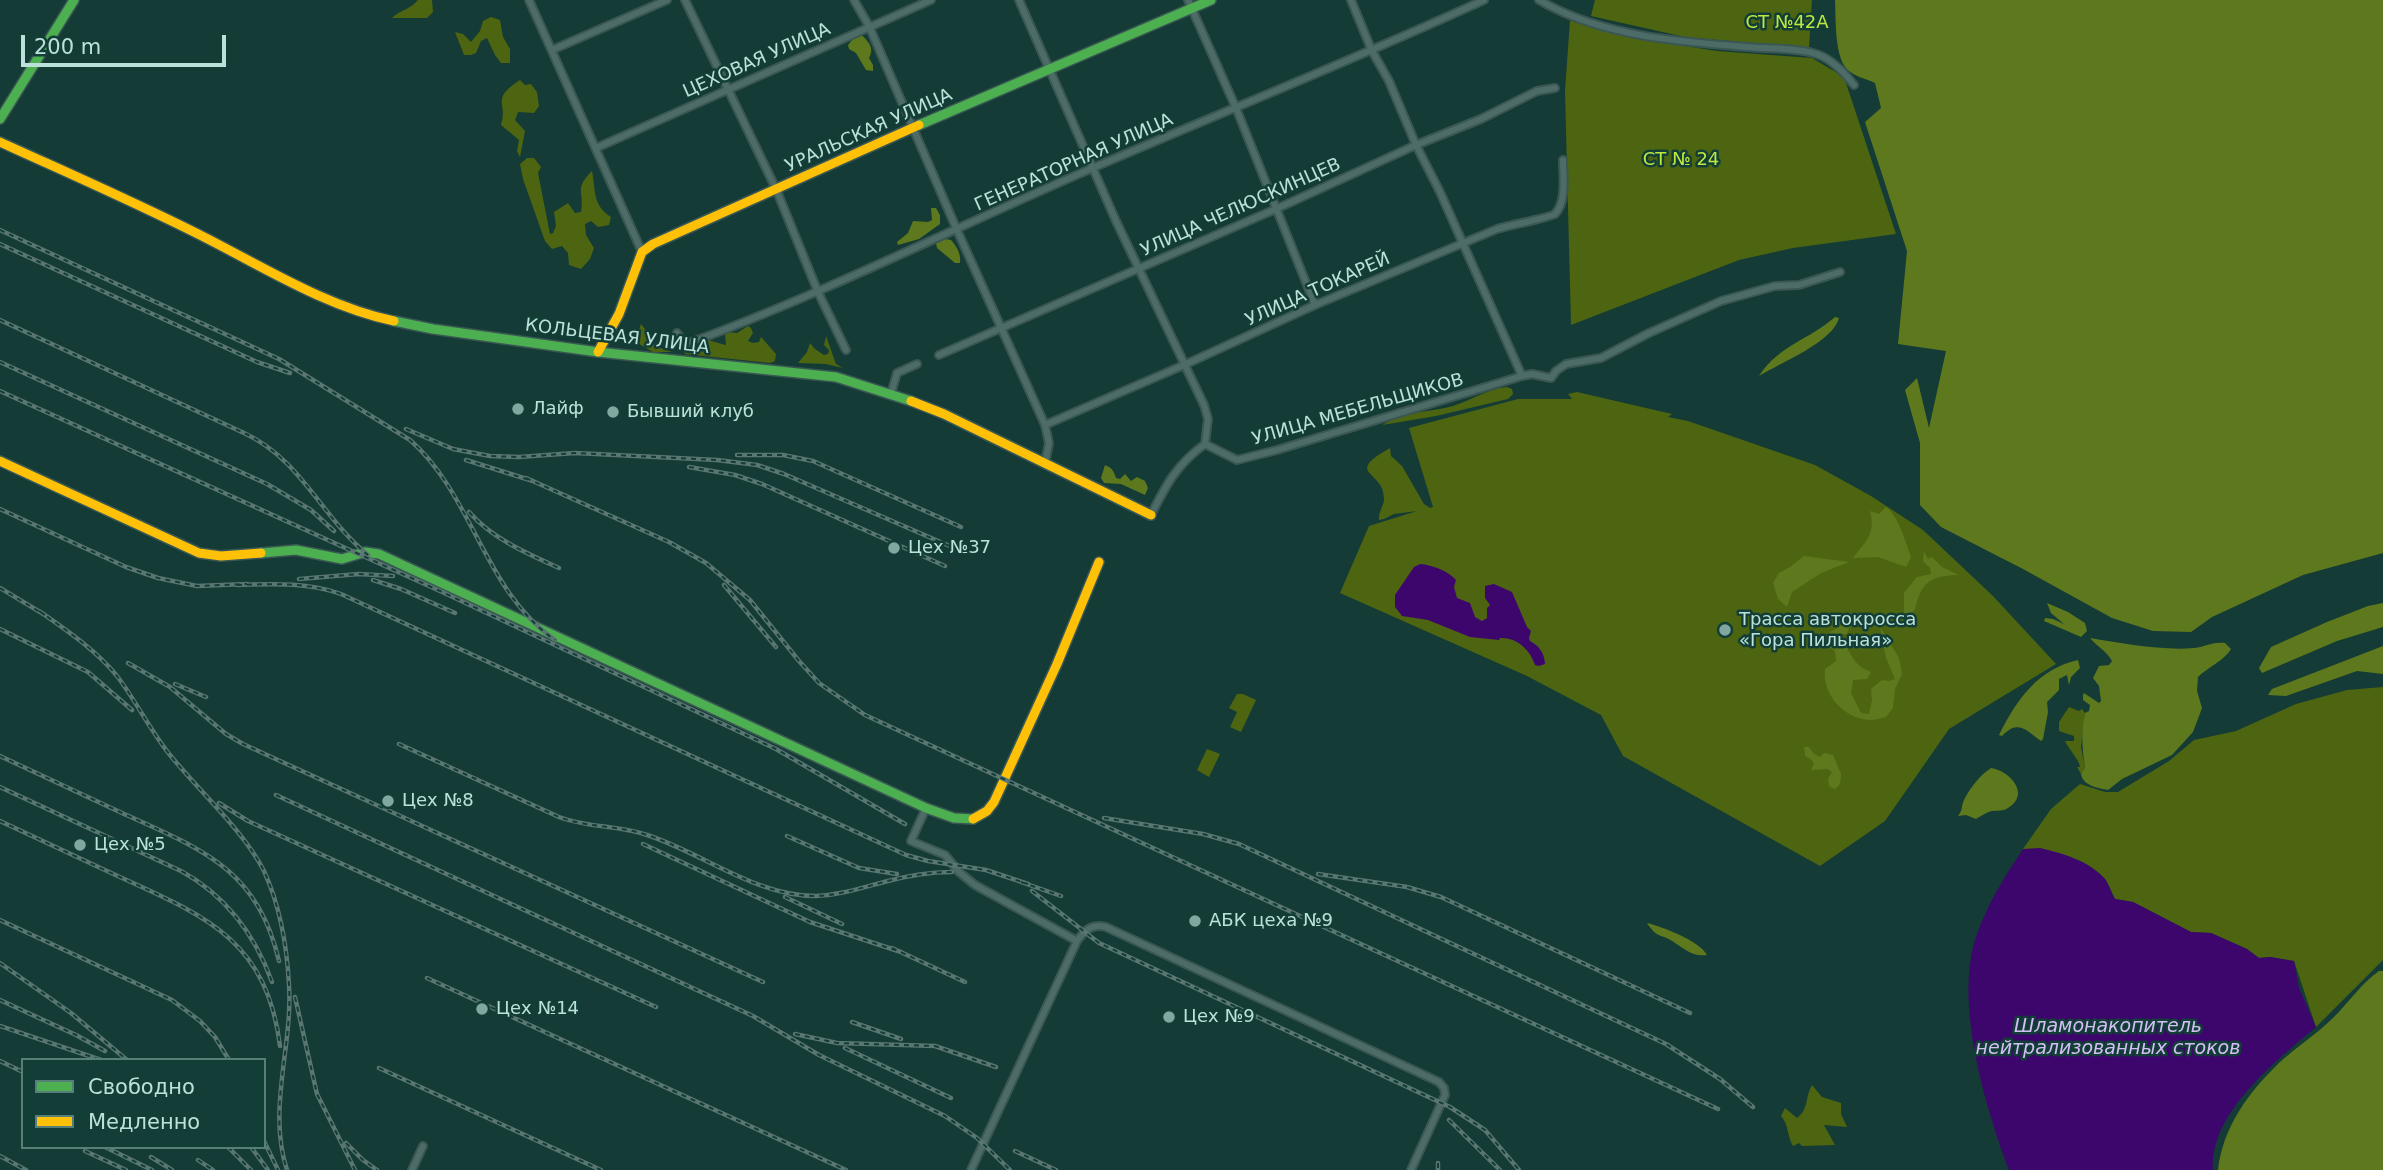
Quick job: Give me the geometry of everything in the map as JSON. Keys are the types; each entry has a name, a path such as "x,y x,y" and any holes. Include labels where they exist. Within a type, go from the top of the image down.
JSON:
{"street":[{"path":"0,119 74,0"},
{"path":"529,0 642,252 619,314 598,352"},
{"path":"552,50 667,0"},
{"path":"685,0 776,189 818,292 846,350"},
{"path":"855,0 869,26 1045,425 1049,443 1045,463"},
{"name":"ЦЕХОВАЯ УЛИЦА","path":"596,148 931,0"},
{"path":"1019,0 1116,221 1207,412 1205,444"},
{"name":"УРАЛЬСКАЯ УЛИЦА","path":"642,252 653,244 1051,69 1189,4 1211,0"},
{"path":"1351,0 1522,376"},
{"name":"ГЕНЕРАТОРНАЯ УЛИЦА","path":"677,333 683,341 692,342 818,292 1094,167 1372,51 1484,0"},
{"path":"1539,0 1569,16 1645,35 1691,43 1814,53 1842,69 1854,86"},
{"path":"1189,4 1236,108 1315,305"},
{"name":"УЛИЦА ЧЕЛЮСКИНЦЕВ","path":"939,355 1276,209 1416,145 1481,120 1536,90 1555,88"},
{"name":"КОЛЬЦЕВАЯ УЛИЦА","path":"0,142 163,216 313,292 359,312 421,327 598,352 836,377 944,414 1151,515 1175,470 1205,444"},
{"name":"УЛИЦА ТОКАРЕЙ","path":"1045,425 1315,305 1497,229 1554,215 1563,192 1563,160"},
{"name":"УЛИЦА МЕБЕЛЬЩИКОВ","path":"1205,444 1237,460 1522,376 1532,374 1551,378 1566,364 1601,358 1659,328 1721,302 1775,286 1799,285 1840,272"},
{"path":"891,394 897,373 917,364"},
{"path":"0,461 199,553 221,556 284,550 335,559 365,552 379,554 926,808 965,821 981,817 988,811 1057,664 1099,562"},
{"path":"926,808 911,841 944,855 975,885 1077,941"},
{"path":"971,1170 1077,941 1092,926 1106,927 1439,1082 1445,1095 1411,1170"},
{"path":"412,1170 423,1146"}],"green space":[{"path":"418,0 432,0 433,12 427,18 392,18 412,5"},
{"name":"СТ №42А","path":"1595,0 1812,0 1809,48 1685,37 1591,16"},
{"path":"1835,0 2383,0 2383,553 2303,575 2212,617 2191,632 2153,631 2112,618 1941,527 1920,505 1920,443 1905,390 1917,378 1929,428 1946,351 1898,344 1907,251 1865,122 1881,108 1875,83 1852,73 1844,66 1838,48"},
{"path":"491,17 500,20 503,37 510,49 510,63 501,63 487,38 481,41 476,53 464,55 455,32 463,34 471,42 480,31 483,21"},
{"name":"СТ № 24","path":"1570,20 1634,38 1717,51 1812,58 1844,77 1896,234 1793,248 1739,260 1571,325 1565,91"},
{"path":"857,34 861,34 870,45 869,58 873,71 866,70 856,53 849,49 848,45"},
{"path":"520,80 525,85 531,84 537,92 539,106 534,113 518,112 515,120 525,131 520,157 517,151 519,140 501,125 502,97"},
{"path":"527,158 534,158 541,167 538,173 550,234 556,226 554,212 568,203 575,213 581,212 581,187 592,171 598,202 611,217 609,225 598,227 591,221 585,224 586,235 594,248 590,259 581,269 569,265 568,253 562,246 552,249 545,241 523,179 520,164"},
{"path":"931,208 936,208 940,215 940,224 919,239 898,245 897,242 908,233 913,221 932,220"},
{"path":"945,239 951,240 957,248 960,263 955,263 937,248 936,243"},
{"path":"1835,317 1839,318 1835,327 1817,343 1759,376 1785,350"},
{"path":"641,324 653,344 672,352 653,352 634,341 632,339 637,335"},
{"path":"748,326 753,333 748,341 759,342 761,337 776,354 775,361 770,363 685,354 682,346 697,339 726,345 727,332 737,333"},
{"path":"826,336 836,364 843,368 798,363 810,343 824,355 828,354 829,350 824,345"},
{"path":"1507,387 1512,389 1513,394 1508,399 1382,425 1405,415 1453,406"},
{"name":"Трасса автокросса «Гора Пильная»","path":"1577,392 1672,414 1668,417 1688,421 1815,465 1871,496 1923,530 1993,596 2056,664 1949,729 1885,821 1820,866 1623,756 1601,715 1527,676 1340,593 1369,526 1417,511 1394,514 1379,520 1384,502 1383,490 1369,473 1369,463 1390,448 1391,456 1402,466 1424,504 1433,507 1409,428 1518,399 1572,399 1568,394"},
{"path":"1105,465 1112,470 1116,478 1120,479 1125,474 1131,481 1137,477 1145,481 1148,488 1145,495 1121,484 1104,483 1101,478"},
{"path":"1886,507 1898,523 1911,557 1906,567 1878,557 1853,558 1871,531 1870,511 1879,514"},
{"path":"1924,552 1928,559 1932,557 1942,567 1959,575 1941,577 1929,582 1920,592 1915,610 1904,617 1904,593 1917,577 1931,574 1930,568 1923,561"},
{"path":"1804,556 1849,562 1821,573 1792,592 1787,607 1778,599 1773,583 1779,573"},
{"path":"2047,603 2085,623 2087,631 2081,637 2044,621 2045,618 2053,619 2064,624 2051,613"},
{"path":"2383,603 2383,627 2337,641 2262,673 2259,668 2271,647 2327,622"},
{"path":"1844,624 1849,628 1847,634 1838,634 1835,642 1846,646 1856,662 1871,672 1867,679 1853,680 1851,693 1861,713 1869,714 1871,689 1882,680 1895,679 1886,658 1880,627 1899,658 1902,674 1895,689 1893,708 1886,717 1869,720 1851,715 1831,696 1825,669 1836,661 1835,651 1827,645 1830,632"},
{"path":"2090,638 2169,648 2194,648 2225,643 2231,649 2198,677 2197,691 2202,708 2193,732 2172,755 2122,779 2108,790 2088,784 2081,774 2085,767 2082,740 2084,720 2090,705 2083,700 2083,695 2084,693 2099,703 2101,701 2099,686 2093,678 2099,666 2109,665 2112,661"},
{"path":"2383,646 2383,674 2357,671 2286,696 2268,695 2272,689"},
{"path":"2078,660 2080,668 2071,677 2069,685 2067,675 2059,679 2059,690 2047,702 2048,712 2041,741 2017,727 2002,736 1999,735 2013,709 2030,687 2051,670"},
{"path":"2383,687 2383,960 2316,1027 2294,961 2259,958 2247,949 2211,933 2191,932 2133,902 2115,899 2105,879 2077,860 2045,850 2023,849 2051,809 2080,784 2105,792 2118,792 2169,761 2194,740 2236,731 2296,704 2347,690"},
{"path":"1237,694 1256,700 1241,732 1230,727 1237,712 1229,708"},
{"path":"2069,707 2079,711 2082,709 2085,713 2081,747 2085,767 2081,774 2077,767 2080,767 2078,761 2065,741 2074,741 2074,736 2059,731 2059,722"},
{"path":"1804,747 1809,747 1820,757 1824,753 1833,755 1841,774 1840,784 1835,789 1829,786 1828,779 1832,772 1828,769 1811,770 1814,764 1805,756"},
{"path":"1207,749 1220,754 1209,777 1197,770"},
{"path":"1991,768 2011,778 2018,790 2015,802 2006,809 1990,812 1976,819 1966,815 1958,816 1972,786"},
{"path":"1647,923 1689,940 1707,955 1690,952 1657,934"},
{"path":"2379,971 2383,971 2383,1170 2218,1170 2231,1125 2257,1086 2292,1051 2333,1018"},
{"path":"1812,1085 1822,1097 1841,1103 1841,1114 1847,1127 1824,1125 1835,1145 1802,1146 1799,1143 1793,1146 1781,1116 1785,1108 1797,1118 1801,1114"}],"water":[{"path":"1420,564 1440,569 1453,577 1456,580 1454,587 1457,598 1470,603 1475,617 1482,621 1487,618 1487,608 1490,605 1485,598 1485,586 1494,584 1512,592 1531,631 1530,641 1544,656 1545,664 1535,665 1526,649 1512,640 1470,637 1428,620 1402,616 1395,607 1395,595 1414,567"},
{"name":"Шламонакопитель нейтрализованных стоков","path":"2040,848 2066,855 2091,867 2105,879 2115,899 2133,902 2191,932 2211,933 2247,949 2259,958 2294,961 2299,988 2316,1027 2265,1072 2234,1108 2222,1128 2215,1149 2213,1170 2009,1170 1982,1085 1975,1053 1968,990 1970,960 1981,923 2010,869 2023,849"}],"railway":[{"path":"0,230 279,359 410,440 431,462 449,488 511,596 531,620 555,640"},
{"path":"0,244 257,362 290,373"},
{"path":"0,320 264,444 296,473 337,524 368,555"},
{"path":"0,362 267,484 311,510 334,531"},
{"path":"0,391 440,591 776,749 905,824"},
{"path":"406,429 453,449 490,456 575,453 717,460 757,465 784,474 952,547"},
{"path":"737,455 783,455 813,461 961,527"},
{"path":"466,460 533,481"},
{"path":"689,467 735,475 762,484 945,566"},
{"path":"526,478 669,542 706,563 750,600 819,683 865,715 1718,1109"},
{"path":"0,509 126,567 158,578 197,586 247,584"},
{"path":"469,512 499,538 559,568"},
{"path":"299,579 359,574 393,576"},
{"path":"373,580 401,589 455,613"},
{"path":"237,585 302,586 341,594 906,855 986,870 1028,884"},
{"path":"724,585 776,647"},
{"path":"0,588 45,615"},
{"path":"39,611 90,649 117,676 163,745 245,841 270,884 278,912 288,971 288,1031 279,1124 287,1170"},
{"path":"0,629 88,672 132,710"},
{"path":"128,663 170,687 226,734 243,744 763,982"},
{"path":"175,684 206,697"},
{"path":"399,744 559,817 647,835 772,889 816,896 850,891 909,876 952,872"},
{"path":"0,756 177,838 222,866 256,904 269,929 279,961"},
{"path":"0,787 181,871 197,881 225,904 237,918 257,948 272,982"},
{"path":"276,795 753,1016 819,1055 945,1116 977,1138 1010,1170"},
{"path":"219,803 248,821 656,1007"},
{"path":"1104,818 1203,834 1239,844 1666,1044 1720,1079 1753,1107"},
{"path":"0,821 181,906 228,938 247,957 262,981 273,1011 280,1046"},
{"path":"787,836 859,868 897,874"},
{"path":"643,844 810,922 901,952"},
{"path":"1318,874 1407,887 1441,897 1690,1013"},
{"path":"1021,882 1061,896"},
{"path":"1032,891 1099,943 1450,1107 1485,1130 1519,1170"},
{"path":"785,897 842,924"},
{"path":"0,920 172,1000 200,1021 215,1037 228,1058"},
{"path":"892,948 965,982"},
{"path":"0,963 71,1013 125,1058"},
{"path":"427,978 846,1170"},
{"path":"295,997 317,1094 355,1170"},
{"path":"0,1000 105,1051"},
{"path":"852,1022 901,1039"},
{"path":"0,1026 95,1058"},
{"path":"795,1034 837,1043 935,1046 996,1067"},
{"path":"845,1048 951,1098"},
{"path":"0,1061 21,1071"},
{"path":"379,1068 601,1170"},
{"path":"1449,1120 1500,1170"},
{"path":"346,1143 377,1170"},
{"path":"266,1145 278,1170"},
{"path":"109,1149 152,1170"},
{"path":"230,1149 251,1170"},
{"path":"252,1149 268,1170"},
{"path":"85,1151 126,1170"},
{"path":"1015,1151 1056,1170"},
{"path":"0,1156 26,1170"},
{"path":"151,1157 172,1170"},
{"path":"198,1160 213,1170"},
{"path":"1438,1163 1438,1170"}],"traffic: fast":[{"path":"0,119 74,0"},
{"path":"919,125 1211,0"},
{"path":"394,321 598,352 836,377 911,401"},
{"path":"261,553 296,550 342,559 365,552 379,554 926,808 954,818 973,819"}],"traffic: slow":[{"path":"598,352 619,314 642,252 653,244 919,125"},
{"path":"0,142 153,212 321,296 369,315 394,321"},
{"path":"911,401 944,414 1151,515"},
{"path":"0,461 199,553 221,556 261,553"},
{"path":"973,819 987,811 994,802 1057,664 1099,562"}],"place":[{"name":"Лайф","path":"518,409"},
{"name":"Бывший клуб","path":"613,412"},
{"name":"Цех №37","path":"894,548"},
{"name":"Трасса автокросса «Гора Пильная»","path":"1725,630"},
{"name":"Цех №8","path":"388,801"},
{"name":"Цех №5","path":"80,845"},
{"name":"АБК цеха №9","path":"1195,921"},
{"name":"Цех №14","path":"482,1009"},
{"name":"Цех №9","path":"1169,1017"}]}
